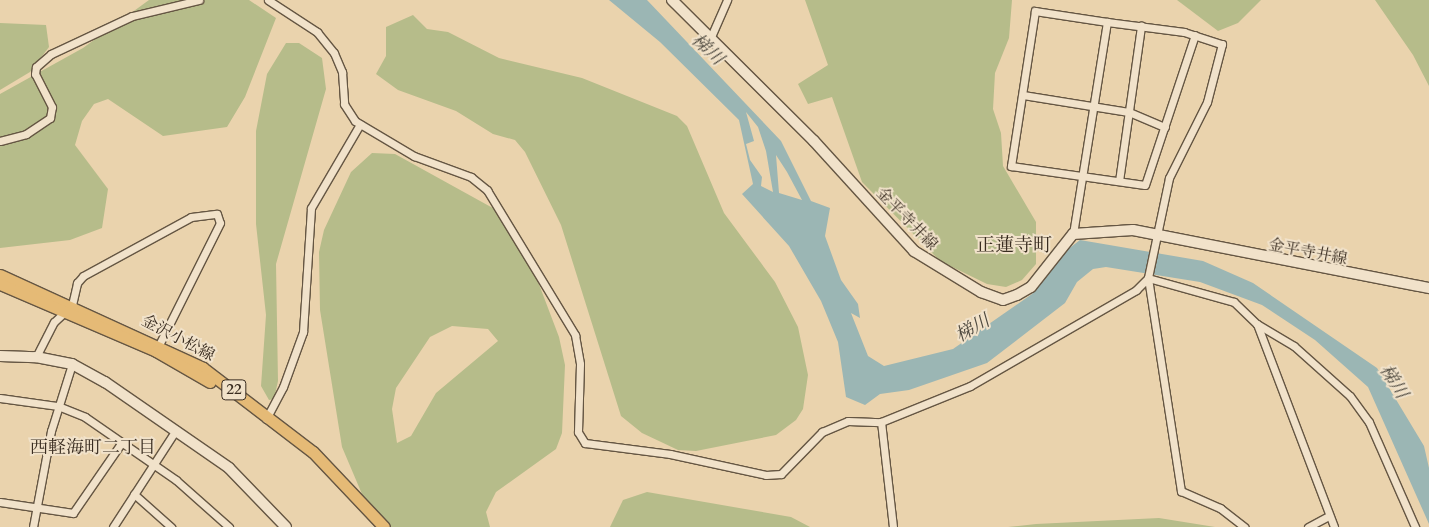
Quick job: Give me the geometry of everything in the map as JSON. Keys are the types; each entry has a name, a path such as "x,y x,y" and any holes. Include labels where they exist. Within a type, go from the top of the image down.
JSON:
{"main road":[{"name":"金平寺井線","path":"672,0 814,141 914,251 942,271 1003,300 1030,286 1073,234 1133,230 1158,238 1429,288"},
{"name":"金沢小松線","path":"0,275 67,308 158,348 266,417 320,459 384,527"},
{"name":"金沢小松線","path":"0,284 67,308"},
{"path":"0,356 36,357 72,364 176,430 230,468 286,527"},
{"name":"金沢小松線","path":"266,417 318,467 374,527"}],"street":[{"path":"0,141 26,134 50,118 52,107 35,74 36,67 51,54 132,16 199,0"},
{"path":"268,0 317,32 334,53 342,72 344,104 360,124 414,156 471,177 487,190 575,335 580,364 578,432 585,443 670,454 766,475 781,474 822,432 848,421 881,422 970,386 1136,290 1148,278"},
{"path":"710,39 727,0"},
{"path":"1195,35 1146,185 1011,166 1035,10 1195,35 1222,44 1207,102 1169,178 1158,238 1148,278 1181,491 1220,508 1244,527"},
{"path":"1073,234 1080,176 1107,22"},
{"path":"1119,181 1141,26"},
{"path":"1022,95 1129,112 1165,127"},
{"path":"266,417 303,332 311,208 360,124"},
{"path":"36,357 37,348 67,308 77,283 83,276 191,217 216,214 220,223 158,348"},
{"path":"1148,278 1234,302 1257,324 1294,346 1350,396 1376,436 1415,527"},
{"path":"1257,324 1327,517 1334,527"},
{"path":"33,527 58,406 72,364"},
{"path":"0,398 58,406 85,417 153,464 229,527"},
{"path":"881,422 893,527"},
{"path":"113,527 176,430"},
{"path":"0,502 73,513 122,442"},
{"path":"134,494 171,527"},
{"path":"1308,527 1327,517"}],"green space":[{"path":"149,0 249,0 276,18 245,97 227,127 163,136 108,99 94,104 82,121 75,145 108,189 102,228 70,240 0,248 0,94 83,48"},
{"path":"805,0 1012,0 1009,38 995,73 993,109 1001,133 1003,166 1036,222 1036,264 1022,280 1006,287 987,284 940,261 862,182 832,97 808,104 798,84 828,65"},
{"path":"1177,0 1261,0 1238,23 1218,31"},
{"path":"1375,0 1429,0 1429,86 1413,55"},
{"path":"413,15 427,29 448,32 499,58 582,78 677,116 687,126 724,213 775,282 798,327 808,375 803,409 796,420 776,435 696,451 678,450 642,433 621,416 561,225 525,152 515,140 493,134 456,111 398,90 376,74 386,56 386,27"},
{"path":"0,23 46,25 49,47 30,72 0,90"},
{"path":"286,43 299,43 322,58 326,89 276,264 278,381 274,399 269,400 261,386 266,315 256,224 256,131 267,74"},
{"path":"372,153 395,154 500,212 526,250 559,337 565,365 562,433 556,449 496,492 486,512 490,527 376,527 342,447 320,310 319,252 324,230 351,172","holes":["452,326 488,329 498,341 436,393 411,436 397,443 392,409 396,388 430,337"]},
{"path":"647,492 791,517 810,527 610,527 623,500"},
{"path":"1159,518 1215,527 1008,527 1036,524"}],"water":[{"path":"609,0 647,0 781,141 811,201 830,208 825,236 841,280 858,304 860,318 851,313 868,356 884,366 953,349 1032,294 1067,250 1080,240 1203,261 1253,283 1377,368 1424,446 1429,468 1429,524 1368,387 1315,340 1262,305 1200,282 1106,267 1093,269 1077,282 1065,303 987,363 909,390 880,394 865,405 846,397 838,342 821,301 789,246 742,194 753,184 739,120 660,42","holes":["746,112 758,127 766,151 773,192 761,186 762,177 750,160 746,144 754,141","776,155 787,172 802,200 779,193"]}],"district":[{"name":"正蓮寺町","path":"1014,246"},
{"name":"西軽海町二丁目","path":"93,448"}],"water label":[{"name":"梯川","path":"707,50"},
{"name":"梯川","path":"973,329"},
{"name":"梯川","path":"1393,382"}]}
